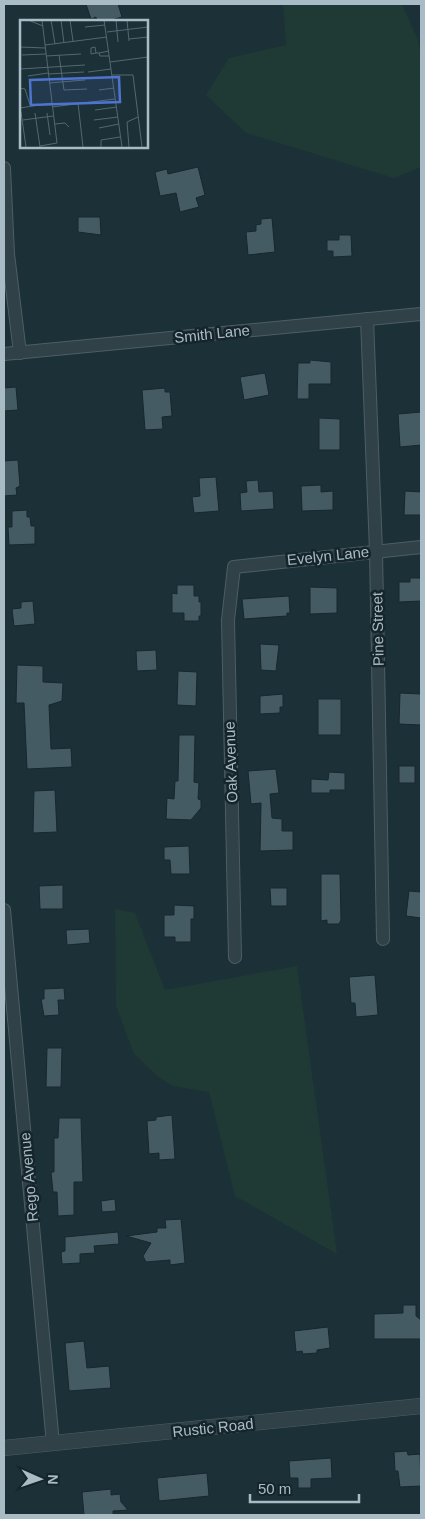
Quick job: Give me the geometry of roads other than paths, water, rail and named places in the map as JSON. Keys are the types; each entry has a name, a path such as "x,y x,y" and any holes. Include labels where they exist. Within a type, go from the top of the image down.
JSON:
{"street":[{"path":"4,168 8,254 20,353"},
{"name":"Smith Lane","path":"4,354 421,314"},
{"name":"Pine Street","path":"367,319 376,551 383,940"},
{"name":"Evelyn Lane","path":"234,567 421,547"},
{"name":"Oak Avenue","path":"234,567 228,620 235,957"},
{"name":"Rego Avenue","path":"4,910 53,1444"},
{"name":"Rustic Road","path":"4,1448 421,1406"}]}
